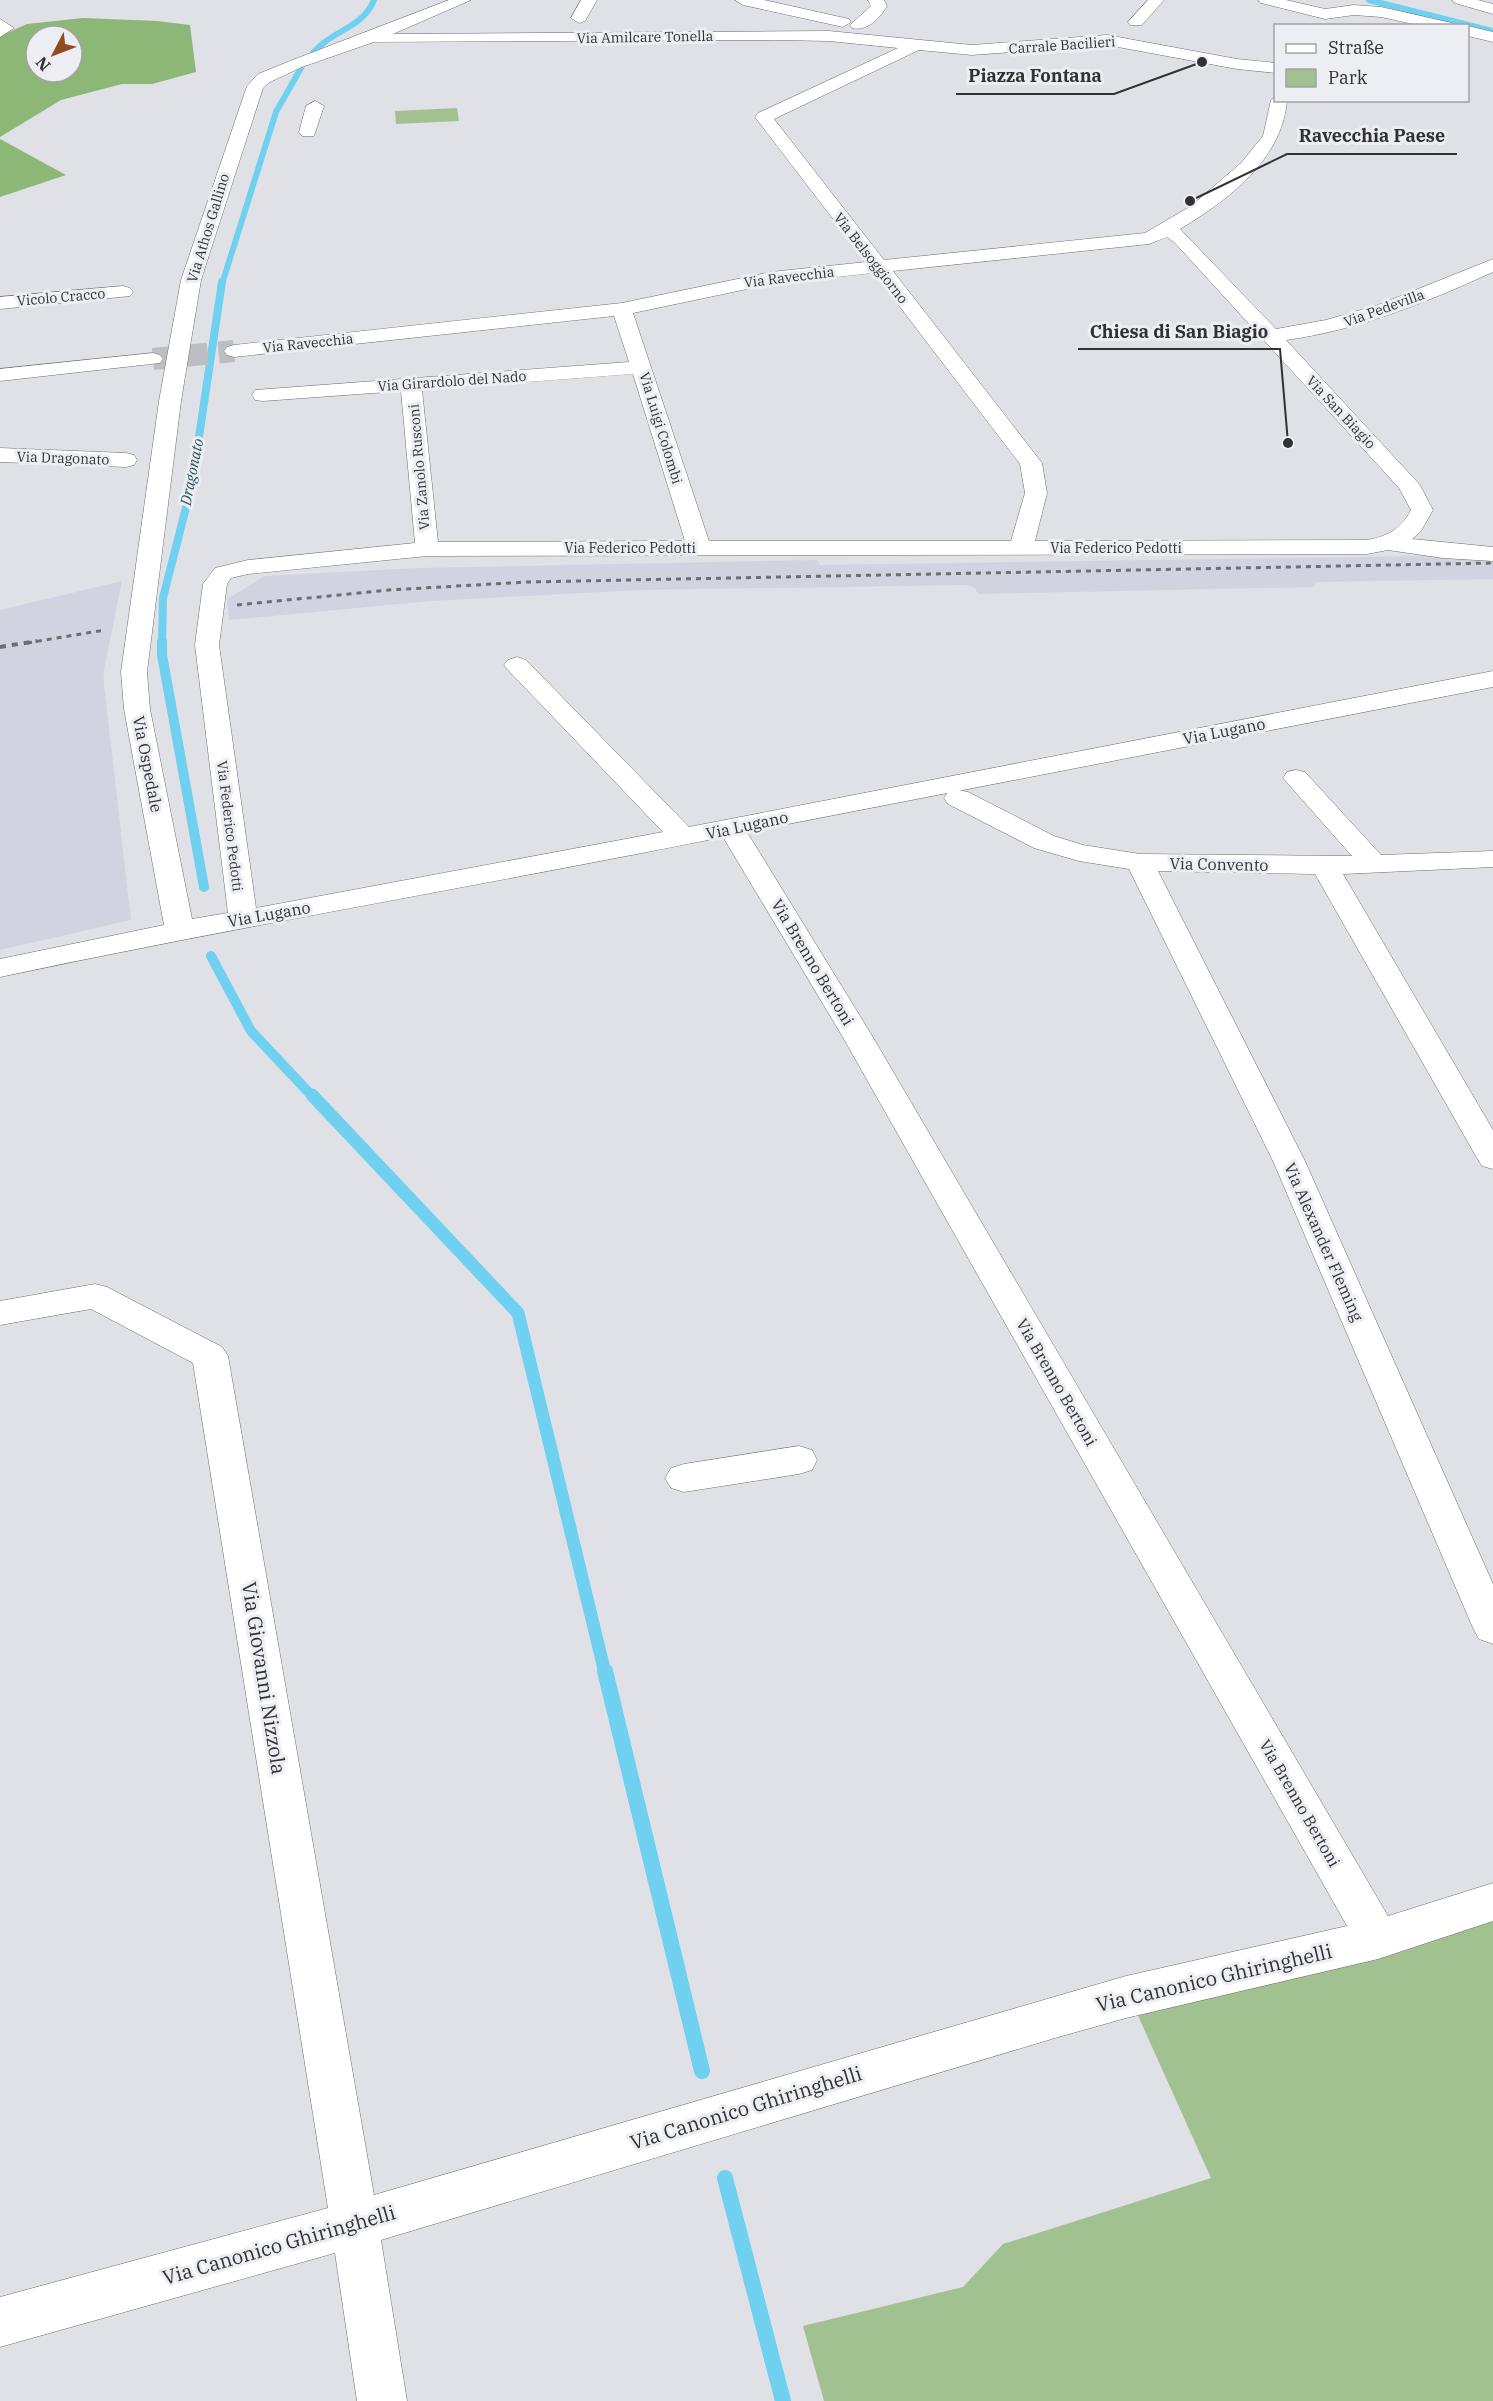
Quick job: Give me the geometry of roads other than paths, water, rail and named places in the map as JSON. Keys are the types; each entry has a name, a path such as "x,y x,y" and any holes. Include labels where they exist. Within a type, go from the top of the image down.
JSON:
{"street":[{"name":"Via Athos Gallino","path":"144,597 170,401 191,280 255,86 264,78 296,64 372,37 463,0"},
{"path":"579,18 589,0"},
{"path":"743,0 912,36 918,40 918,45"},
{"path":"858,25 875,13 879,6 876,0"},
{"path":"1136,22 1156,0"},
{"path":"1266,0 1325,14"},
{"path":"1460,0 1493,9"},
{"path":"1309,24 1325,14 1349,4 1439,24"},
{"path":"706,36 726,9"},
{"path":"0,24 6,28 0,32"},
{"path":"1469,31 1493,37"},
{"name":"Via Amilcare Tonella","path":"372,37 393,41 829,36 918,45"},
{"name":"Carrale Bacilieri","path":"918,45 990,50 1107,40 1227,62 1274,68"},
{"name":"Via Belsoggiorno","path":"918,45 764,117 1031,463 1036,494 1021,548"},
{"name":"Via Ravecchia","path":"234,351 622,309 771,278 1112,244 1149,238 1169,230 1249,166 1270,139 1279,102"},
{"path":"309,132 315,106"},
{"name":"Via San Biagio","path":"1169,230 1182,239 1409,485 1422,510 1417,523"},
{"name":"Via Pedevilla","path":"1271,336 1313,332 1342,324 1493,265"},
{"path":"0,286 21,301"},
{"name":"Vicolo Cracco","path":"0,303 123,292"},
{"name":"Via Luigi Colombi","path":"622,309 699,547"},
{"path":"0,375 153,358"},
{"name":"Via Girardolo del Nado","path":"263,395 642,368"},
{"name":"Via Zanolo Rusconi","path":"411,384 427,549"},
{"path":"1377,452 1403,447"},
{"name":"Via Dragonato","path":"0,455 126,460"},
{"name":"Via Federico Pedotti","path":"1389,543 1405,534 1417,523"},
{"name":"Via Federico Pedotti","path":"243,918 207,645 215,584 224,573 248,567 427,549 1359,548 1389,543 1443,551 1493,554"},
{"name":"Via Ospedale","path":"144,597 134,672 136,709 180,930"},
{"path":"517,665 684,838"},
{"name":"Via Lugano","path":"0,968 180,930 732,829 943,784 1493,679"},
{"path":"1296,778 1374,864"},
{"name":"Via Convento","path":"958,798 1044,842 1079,853 1140,862 1324,866 1493,859"},
{"name":"Via Brenno Bertoni","path":"732,829 856,1034 1378,1939"},
{"name":"Via Alexander Fleming","path":"1140,862 1289,1161 1493,1628"},
{"path":"1324,866 1493,1158"},
{"name":"Via Giovanni Nizzola","path":"0,1313 95,1296 210,1356 356,2224"},
{"path":"684,1478 799,1460"},
{"name":"Via Canonico Ghiringhelli","path":"0,2322 356,2224 1116,2000 1378,1939 1493,1902"},
{"path":"356,2224 382,2401"}],"waterway":[{"name":"Dragonato","path":"313,53 329,39 362,17 374,0"},
{"path":"1369,0 1465,24"},
{"path":"1469,25 1493,31"},
{"name":"Dragonato","path":"222,284 276,112 301,68"},
{"name":"Dragonato","path":"162,643 163,598 192,484 222,282"},
{"name":"Dragonato","path":"162,643 162,655 204,887"},
{"path":"211,956 251,1031 313,1097"},
{"path":"312,1095 518,1313 605,1673"},
{"path":"605,1671 702,2071"},
{"path":"725,2178 783,2401"}],"tunnel":[{"path":"153,359 234,351"}],"railway":[{"path":"237,605 389,590 527,582 1493,563"},
{"path":"27,643 105,630"},
{"path":"0,647 37,641"}],"place":[{"name":"Piazza Fontana","path":"1202,62"},
{"name":"Ravecchia Paese","path":"1190,201"},
{"name":"Chiesa di San Biagio","path":"1288,443"}]}
